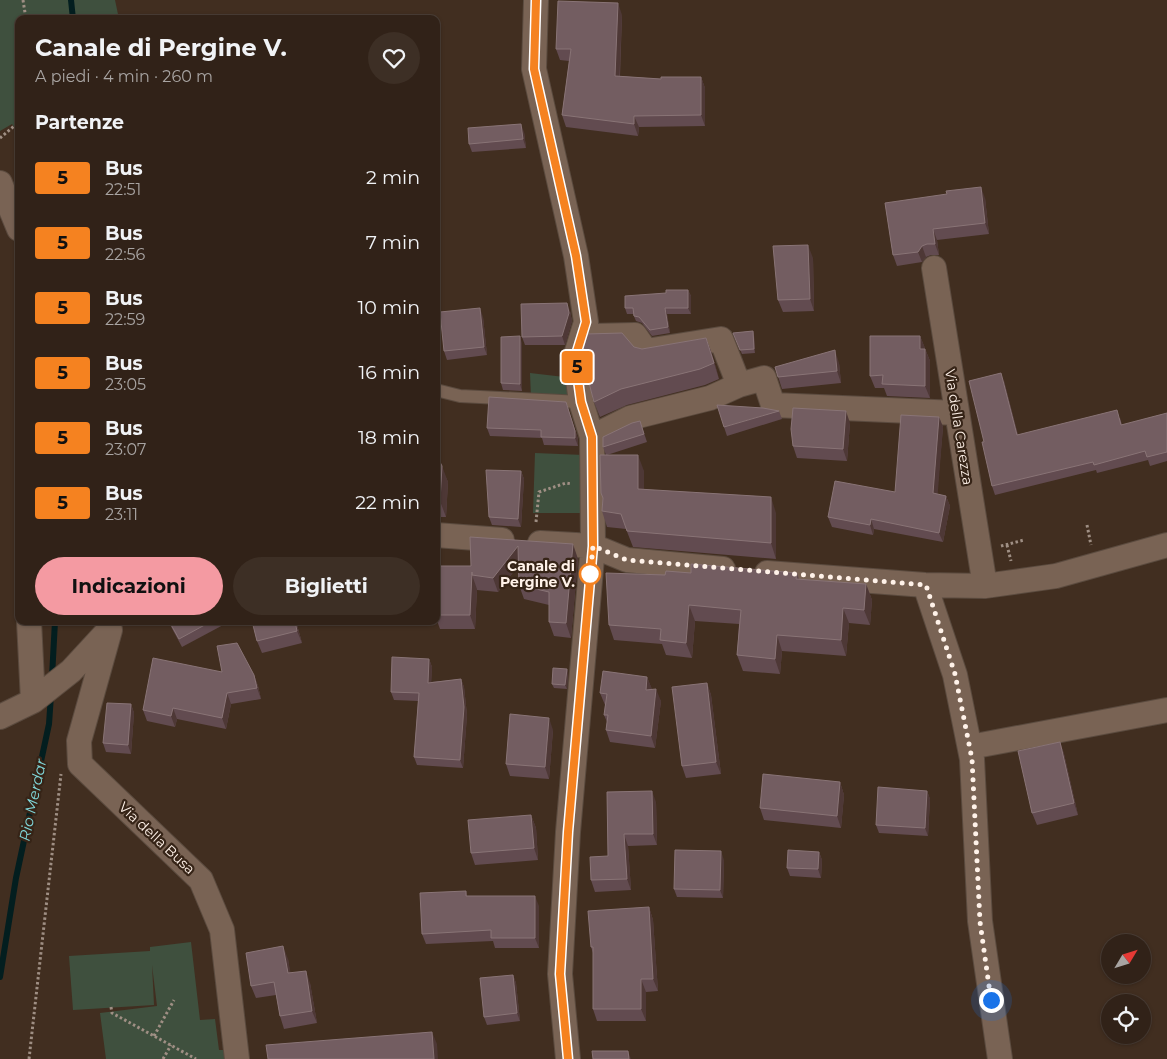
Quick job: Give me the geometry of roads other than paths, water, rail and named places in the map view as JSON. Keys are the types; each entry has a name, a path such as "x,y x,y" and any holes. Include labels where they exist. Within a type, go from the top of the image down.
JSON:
{"street":[{"path":"536,0 534,69 576,256 586,322 575,358 581,402 592,437 593,546 568,832 560,974 568,1059"},
{"path":"0,183 15,219"},
{"name":"Via della Carezza","path":"934,268 985,586"},
{"path":"581,336 635,335 646,351 722,339 738,385"},
{"path":"592,437 630,418 710,398 738,385 764,378 772,405 957,413"},
{"path":"440,535 593,546 627,560 926,585 985,586 1056,576 1167,545"},
{"path":"926,585 955,674 970,746 980,922 1000,1059"},
{"path":"30,625 48,689"},
{"path":"0,717 48,689 116,626"},
{"name":"Via della Busa","path":"116,626 79,740 80,764 202,880 222,930 237,1059"},
{"path":"970,746 1167,710"}],"lane":[{"path":"440,391 460,396 581,402"}],"waterway":[{"name":"Rio Merdar","path":"71,0 73,15"},
{"name":"Rio Merdar","path":"52,677 55,625"},
{"name":"Rio Merdar","path":"0,977 16,878 49,724 51,695"}],"place":[{"name":"Canale di Pergine V.","path":"590,574"}]}
